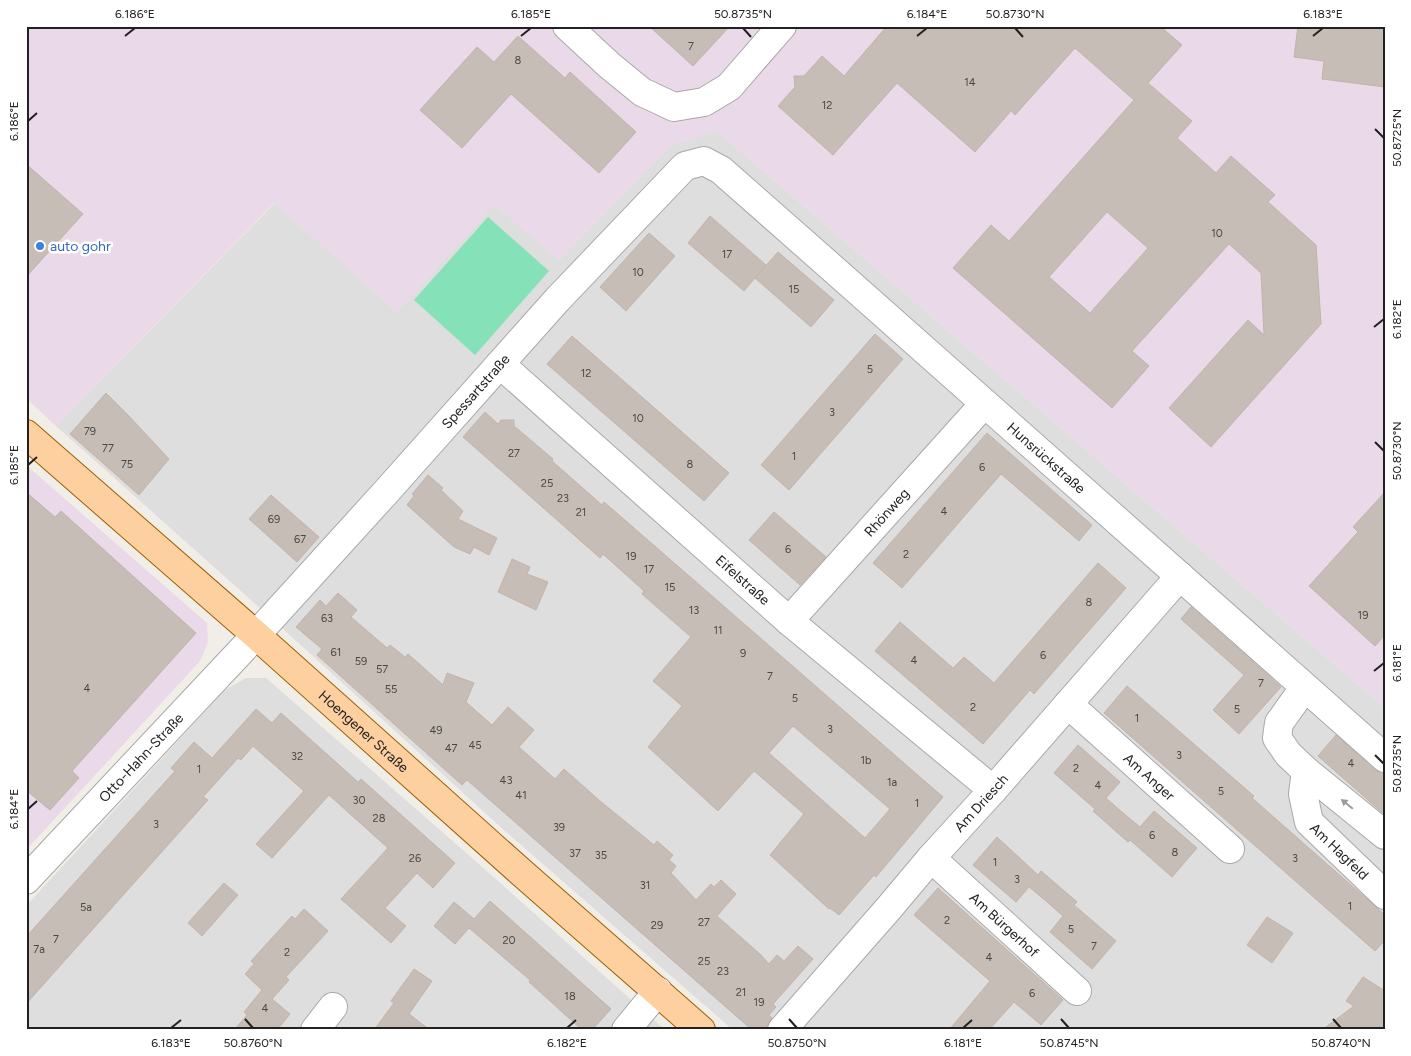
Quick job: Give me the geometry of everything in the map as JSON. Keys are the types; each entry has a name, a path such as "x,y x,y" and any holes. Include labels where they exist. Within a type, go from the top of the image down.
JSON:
{"main road":[{"name":"Hoengener Straße","path":"26,434 256,635 701,1030"}],"street":[{"path":"567,26 609,65 642,92 674,107 704,102 729,87 782,26"},
{"name":"Spessartstraße","path":"256,635 557,300 685,166 704,161"},
{"name":"Hunsrückstraße","path":"704,161 721,170 1385,758"},
{"name":"Eifelstraße","path":"500,364 789,621 993,790"},
{"name":"Rhönweg","path":"789,621 984,404"},
{"name":"Am Driesch","path":"782,1030 1180,576"},
{"name":"Otto-Hahn-Straße","path":"26,880 256,635"},
{"path":"1304,688 1279,724 1277,738 1288,754 1306,771 1385,835"},
{"name":"Am Anger","path":"1068,704 1230,849"},
{"name":"Am Hagfeld","path":"1306,771 1303,794 1309,822 1385,895"},
{"name":"Am Bürgerhof","path":"931,858 1077,991"},
{"path":"627,1030 658,991"},
{"path":"315,1030 333,1007"}],"shaded area":[{"path":"26,26 1385,26 1385,708 717,131 670,146 559,260 494,205 397,312 274,203 56,426 26,398"},
{"path":"717,131 1385,708 1385,1030 733,1030 505,831 56,426 275,203 397,312 494,204 559,260 670,146"},
{"path":"26,465 207,623 208,642 200,661 26,850"},
{"path":"246,678 266,678 665,1030 26,1030 26,906 225,690"}],"green space":[{"path":"488,217 549,271 475,355 414,300"}],"building":[{"path":"649,26 730,26 693,66"},
{"path":"887,26 1160,26 1182,45 1148,83 1192,121 1177,138 1216,173 1231,156 1275,195 1268,202 1316,245 1321,324 1211,447 1169,408 1248,320 1264,335 1261,273 1229,244 1132,351 1149,366 1112,408 953,268 991,225 1009,241 1134,100 1075,48 1015,115 1011,111 975,152 897,83 833,155 778,106 795,87 794,76 804,76 822,56 844,76","holes":["1107,212 1148,248 1090,313 1049,277"]},
{"path":"1298,26 1385,26 1385,87 1322,79 1324,61 1294,57"},
{"path":"518,36 565,78 570,72 636,132 599,173 511,94 462,148 420,110 477,47 494,62"},
{"name":"auto gohr","path":"26,164 83,214 26,277"},
{"path":"710,216 766,265 744,291 688,243"},
{"path":"649,233 675,256 626,311 600,287"},
{"path":"778,252 834,300 811,327 755,278"},
{"path":"875,334 903,359 789,490 761,465"},
{"path":"572,336 729,473 704,501 547,364"},
{"path":"106,393 169,459 139,495 70,434"},
{"path":"485,412 498,424 501,420 514,420 514,426 602,505 604,502 943,797 876,877 874,875 839,915 829,909 770,855 804,814 754,771 718,811 648,747 682,706 653,681 691,637 642,594 644,591 603,554 600,558 463,437","holes":["793,726 890,809 865,838 769,753"]},
{"path":"987,433 1092,525 1079,541 1001,474 902,588 873,563"},
{"path":"428,475 443,488 441,490 463,511 458,519 497,538 489,555 474,547 470,554 454,547 407,505 414,496 412,494"},
{"path":"26,492 55,517 61,511 196,633 72,771 79,778 50,810 26,790"},
{"path":"1385,492 1385,635 1375,646 1309,586 1358,532 1353,527"},
{"path":"271,495 319,537 297,562 249,519"},
{"path":"774,512 826,557 800,585 749,540"},
{"path":"512,559 530,567 527,574 548,582 536,610 498,592"},
{"path":"1098,563 1126,588 1034,694 1030,690 983,744 875,651 900,622 953,668 964,657 994,683"},
{"path":"338,593 357,610 351,617 387,648 390,645 405,657 408,654 443,685 447,673 474,683 466,702 492,725 508,707 534,730 519,747 555,779 564,769 654,845 657,841 673,855 669,860 676,866 671,873 696,900 711,884 714,887 721,880 736,894 717,916 769,964 777,955 784,961 798,946 813,959 773,1004 776,1007 769,1015 772,1018 767,1026 767,1030 752,1030 467,780 462,785 317,655 322,649 296,627 320,600 326,606"},
{"path":"1191,607 1281,687 1239,734 1213,710 1244,675 1181,619"},
{"path":"1127,686 1254,796 1252,798 1385,915 1385,940 1375,951 1104,713"},
{"path":"256,709 272,723 281,713 358,782 361,779 455,863 433,888 417,873 385,908 406,926 391,943 341,899 388,848 329,795 272,858 256,844 304,791 253,746 241,760 238,758 203,797 208,800 26,1004 26,937 175,771 171,768 194,742 212,758"},
{"path":"1336,735 1375,770 1385,773 1385,815 1318,756"},
{"path":"1078,745 1120,782 1106,798 1123,813 1140,827 1154,811 1197,848 1172,877 1130,840 1128,842 1093,811 1095,809 1054,773"},
{"path":"997,837 1038,875 1041,871 1077,902 1074,905 1116,941 1092,969 1050,932 1063,916 1046,901 1029,887 1016,902 973,865"},
{"path":"224,883 238,895 202,936 188,923"},
{"path":"938,888 1063,1000 1041,1025 1014,1002 989,1030 949,1030 990,981 914,915"},
{"path":"490,901 611,1009 592,1030 582,1030 529,982 530,980 469,928 455,944 434,926 454,902 474,919"},
{"path":"304,909 328,931 286,977 289,980 272,999 290,1014 277,1030 234,1030 247,1015 244,1012 262,990 245,974 254,964 251,961 292,916 295,919"},
{"path":"1267,917 1293,933 1272,963 1247,945"},
{"path":"414,969 432,981 409,1014 430,1030 374,1030 394,1003 391,1001"},
{"path":"1363,977 1385,991 1385,1030 1322,1030 1354,1006 1346,1001"}],"place":[{"name":"auto gohr","path":"40,246"}]}
